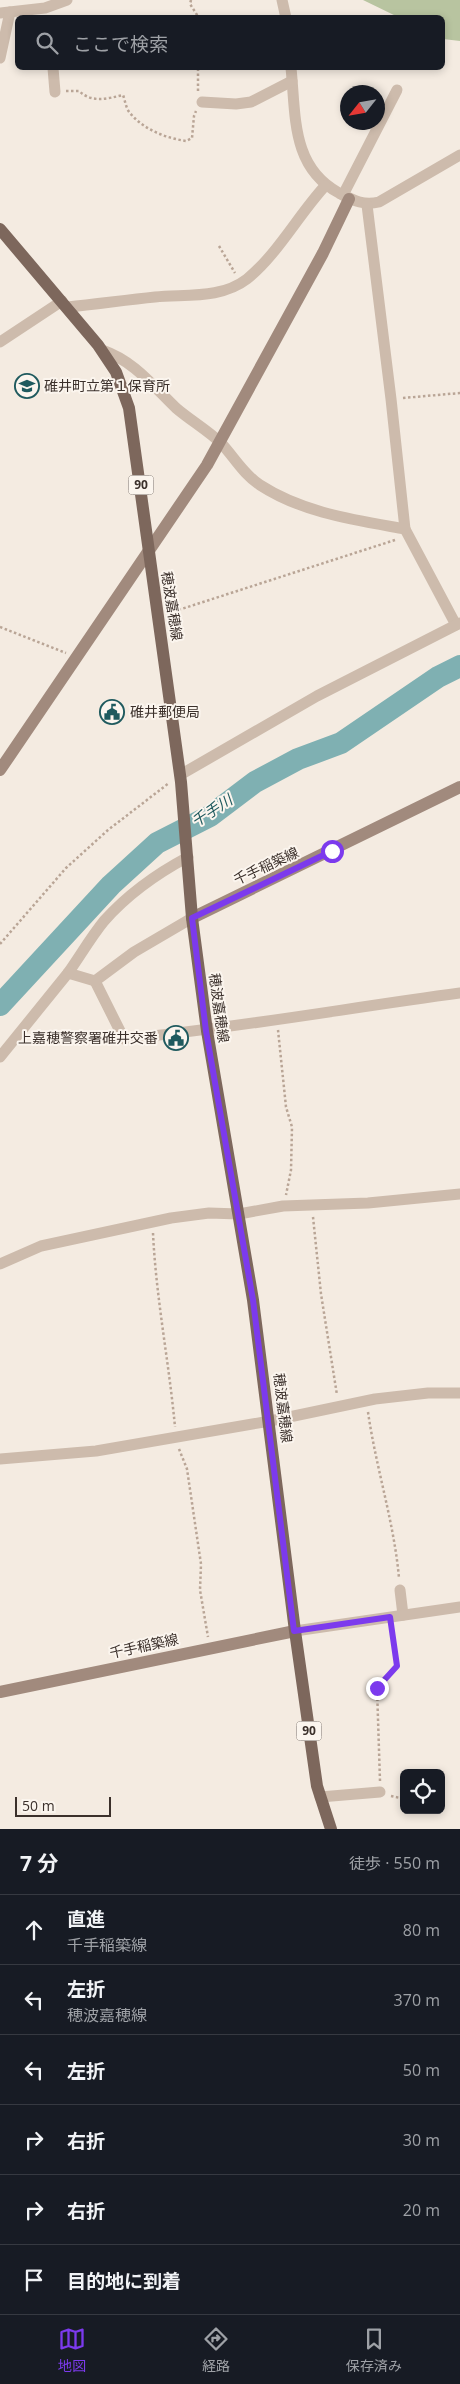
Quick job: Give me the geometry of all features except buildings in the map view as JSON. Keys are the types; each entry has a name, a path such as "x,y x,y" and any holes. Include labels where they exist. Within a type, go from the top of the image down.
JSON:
{"main road":[{"name":"穂波嘉穂線","path":"0,229 102,350 116,372 129,408 181,778 192,918 206,1031 239,1214 270,1420 294,1631 320,1796 331,1829"}],"street":[{"path":"0,58 5,12 45,8 54,12 67,0"},
{"path":"282,0 285,15"},
{"path":"53,70 55,92"},
{"path":"291,70 302,156 309,168 325,186 346,197 367,205 379,202 460,155"},
{"path":"202,102 236,104 251,102 292,81"},
{"path":"0,770 220,442 323,253 346,197 397,90"},
{"path":"0,342 65,304 216,293 231,289 267,257 325,186"},
{"path":"181,778 317,696 458,624 406,532 367,205"},
{"path":"102,350 118,356 134,366 177,408 220,442 258,484 280,497 311,509 406,532"},
{"name":"千手稲築線","path":"192,918 460,787"},
{"path":"0,1057 68,973 104,922 132,894 157,874 188,854"},
{"path":"95,981 134,952 192,918"},
{"path":"68,973 95,981 124,1039 206,1031 460,993"},
{"path":"0,1264 41,1246 153,1222 210,1213 239,1214 283,1206 368,1203 460,1194"},
{"path":"0,1460 96,1451 270,1420 367,1400 428,1392 460,1393"},
{"path":"400,1590 403,1615"},
{"path":"294,1631 460,1607"},
{"name":"千手稲築線","path":"0,1692 294,1631"},
{"path":"320,1796 380,1792"}],"path":[{"path":"191,0 190,4 197,15"},
{"path":"55,92 79,91 87,98 102,99 123,95 129,113 150,129 167,138 186,141 192,138 194,116 202,102 198,94 198,70"},
{"path":"219,246 241,282"},
{"path":"391,399 460,393"},
{"path":"159,617 406,532"},
{"path":"0,627 76,657"},
{"path":"0,944 66,868 108,830 181,778"},
{"path":"276,1020 286,1106 292,1127 290,1170 283,1206"},
{"path":"312,1204 321,1294 339,1406"},
{"path":"153,1222 155,1271 168,1357 176,1436 187,1469 201,1564 200,1590 210,1648"},
{"path":"367,1400 371,1435 396,1543 400,1590"},
{"path":"380,1792 377,1688 397,1666 390,1617"}],"green space":[{"path":"363,0 460,0 460,41 445,39 445,15 394,15"}],"waterway":[{"name":"千手川","path":"0,1005 111,885 157,843 210,816 255,782 298,759 341,743 438,677 460,666"}],"place":[{"name":"碓井町立第１保育所","path":"27,386"},
{"name":"碓井郵便局","path":"112,712"},
{"name":"上嘉穂警察署碓井交番","path":"176,1038"}],"route":[{"path":"332,851 192,918 206,1031 253,1300 270,1420 294,1631 390,1617 397,1666 377,1688"}]}
